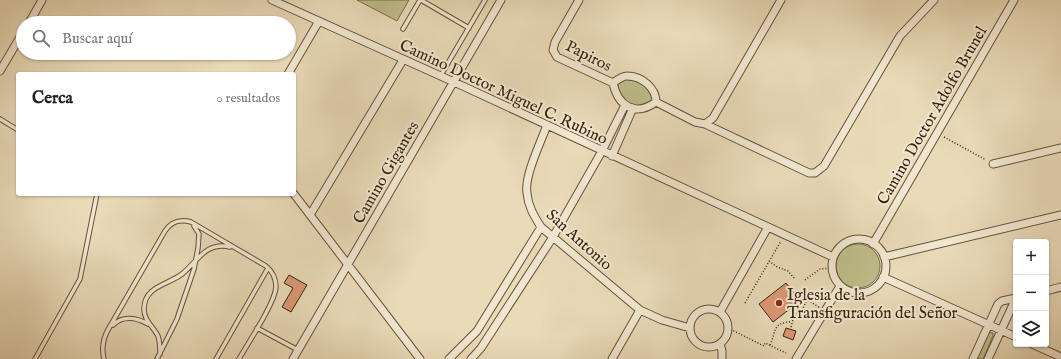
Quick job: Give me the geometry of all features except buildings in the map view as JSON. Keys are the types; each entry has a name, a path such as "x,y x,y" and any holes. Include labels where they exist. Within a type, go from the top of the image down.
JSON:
{"street":[{"path":"33,16 42,0"},
{"name":"Camino Doctor Miguel C. Rubino","path":"272,0 454,82 833,257"},
{"name":"Camino Gigantes","path":"293,359 501,0"},
{"name":"Papiros","path":"579,0 555,42 553,50 558,57 613,83 617,96 625,105"},
{"path":"705,124 713,118 781,0"},
{"path":"471,359 481,348 553,236 602,151 625,105 633,108 646,108 656,102 695,122 705,124 810,173 815,173 824,166 900,36 934,0"},
{"name":"Camino Doctor Adolfo Brunel","path":"873,244 1014,0"},
{"path":"289,72 319,21"},
{"path":"0,71 16,44"},
{"path":"310,216 403,60"},
{"name":"Papiros","path":"613,83 619,78 626,76 635,78 652,87 656,94 656,102"},
{"path":"612,156 633,108"},
{"name":"San Antonio","path":"547,125 527,180 526,192 531,211 541,227 640,310 662,320 690,328"},
{"path":"993,164 1061,148"},
{"path":"295,196 420,359"},
{"path":"884,257 1061,215"},
{"path":"449,359 477,331 541,227"},
{"path":"720,312 768,227"},
{"path":"850,241 866,241 873,244 878,248 884,257 885,264 883,277 874,288 860,293 853,292 840,286 834,276 832,268 833,257 843,244 850,241"},
{"path":"883,277 1013,336"},
{"path":"796,359 840,286"},
{"path":"1049,290 1061,287"},
{"path":"973,359 998,304 1002,301 1013,299"},
{"path":"988,359 1013,304"},
{"path":"712,309 720,312 726,319 728,328 726,337 720,344 711,347 702,346 692,336 690,328 692,319 702,310 712,309"},
{"path":"612,359 640,310"},
{"path":"720,344 722,359"},
{"path":"1039,347 1061,357"}],"lane":[{"path":"404,29 421,0 469,28"},
{"path":"440,76 486,0"},
{"path":"0,119 16,129"},
{"path":"35,359 80,279 97,196"},
{"path":"104,359 102,345 104,336 169,225 176,221 184,220 191,222 268,268 272,272 275,279 276,286 273,299 239,359"},
{"path":"157,359 177,319 188,289 195,262 199,234 196,227 191,222"},
{"path":"160,354 158,337 145,317 145,300 149,293 162,284 181,276 206,251 222,245 235,248"},
{"path":"216,359 268,268"},
{"path":"109,328 115,322 131,318 149,324"},
{"path":"257,328 298,350"}],"path":[{"path":"937,134 993,164"},
{"path":"745,303 785,235"},
{"path":"769,261 788,271 795,278"},
{"path":"805,280 820,269 832,268"},
{"path":"805,291 813,305 825,311"},
{"path":"791,327 791,322 794,316 802,310 806,302 810,300"},
{"path":"769,345 776,327 782,323 791,322"},
{"path":"728,328 764,346 765,343 786,353"}],"green space":[{"path":"357,0 409,0 397,21"},
{"path":"623,79 637,81 648,88 654,95 652,102 636,106 628,104 618,91 618,83"},
{"path":"858,244 870,248 876,254 880,266 876,278 870,284 858,288 846,284 840,278 836,266 840,254 846,248"},
{"path":"989,332 993,333 993,336 983,359 976,359"}],"place":[{"name":"Iglesia de la Transfiguración del Señor","path":"779,303"}]}
